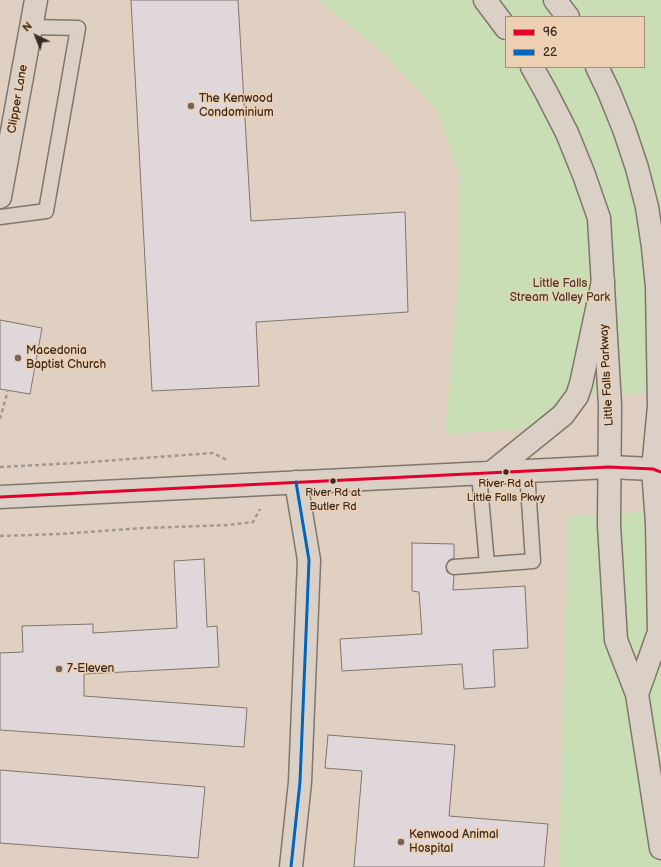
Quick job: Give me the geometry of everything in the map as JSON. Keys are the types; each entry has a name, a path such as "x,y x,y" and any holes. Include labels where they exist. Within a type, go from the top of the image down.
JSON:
{"main road":[{"name":"Clipper Lane","path":"0,197 36,0"},
{"path":"485,0 505,27"},
{"path":"555,0 567,16"},
{"name":"Little Falls Parkway","path":"533,68 567,133 599,218 610,405 608,525 616,640 637,694 661,848"},
{"name":"Little Falls Parkway","path":"597,68 624,129 637,168 653,247 657,287 660,359 657,523 659,632 637,694"},
{"path":"485,473 563,415 577,396 581,384 603,281"},
{"path":"0,497 609,467 658,469"},
{"path":"292,867 300,782 309,560 296,482"}],"lane":[{"path":"0,217 46,211 78,28 31,27"},
{"path":"454,567 533,561 527,471"},
{"path":"485,473 487,564"}],"path":[{"path":"0,419 8,390"},
{"path":"0,467 213,453 234,463"},
{"path":"0,536 240,523"}],"green space":[{"name":"Little Falls Stream Valley Park","path":"318,0 661,0 661,394 575,392 533,426 520,429 445,434 459,277 459,171 436,109 382,51"},
{"path":"661,511 661,867 559,867 569,516"}],"building":[{"name":"The Kenwood Condominium","path":"131,0 238,0 251,221 405,212 408,312 256,322 259,386 152,391"},
{"name":"Macedonia Baptist Church","path":"0,320 42,328 30,394 0,389"},
{"path":"412,543 454,544 454,558 449,560 446,567 447,572 454,575 453,590 525,586 528,648 493,650 495,687 464,689 462,664 342,671 340,639 422,634 419,592 412,591"},
{"path":"204,559 207,627 217,626 219,667 84,674 84,696 247,708 244,747 0,730 0,653 23,652 22,626 93,624 93,633 177,628 174,561"},
{"path":"328,735 455,745 449,816 548,824 544,867 354,867 362,771 325,768"},
{"path":"0,770 205,787 198,858 0,843"}],"transit line":[{"name":"96","path":"0,497 609,467 653,469 661,472"},
{"name":"22","path":"291,867 300,782 309,560 296,482"}],"place":[{"name":"The Kenwood Condominium","path":"191,106"},
{"name":"Macedonia Baptist Church","path":"18,358"},
{"name":"River Rd at Little Falls Pkwy","path":"506,472"},
{"name":"River Rd at Butler Rd","path":"333,481"},
{"name":"7-Eleven","path":"59,669"},
{"name":"Kenwood Animal Hospital","path":"401,842"}]}
